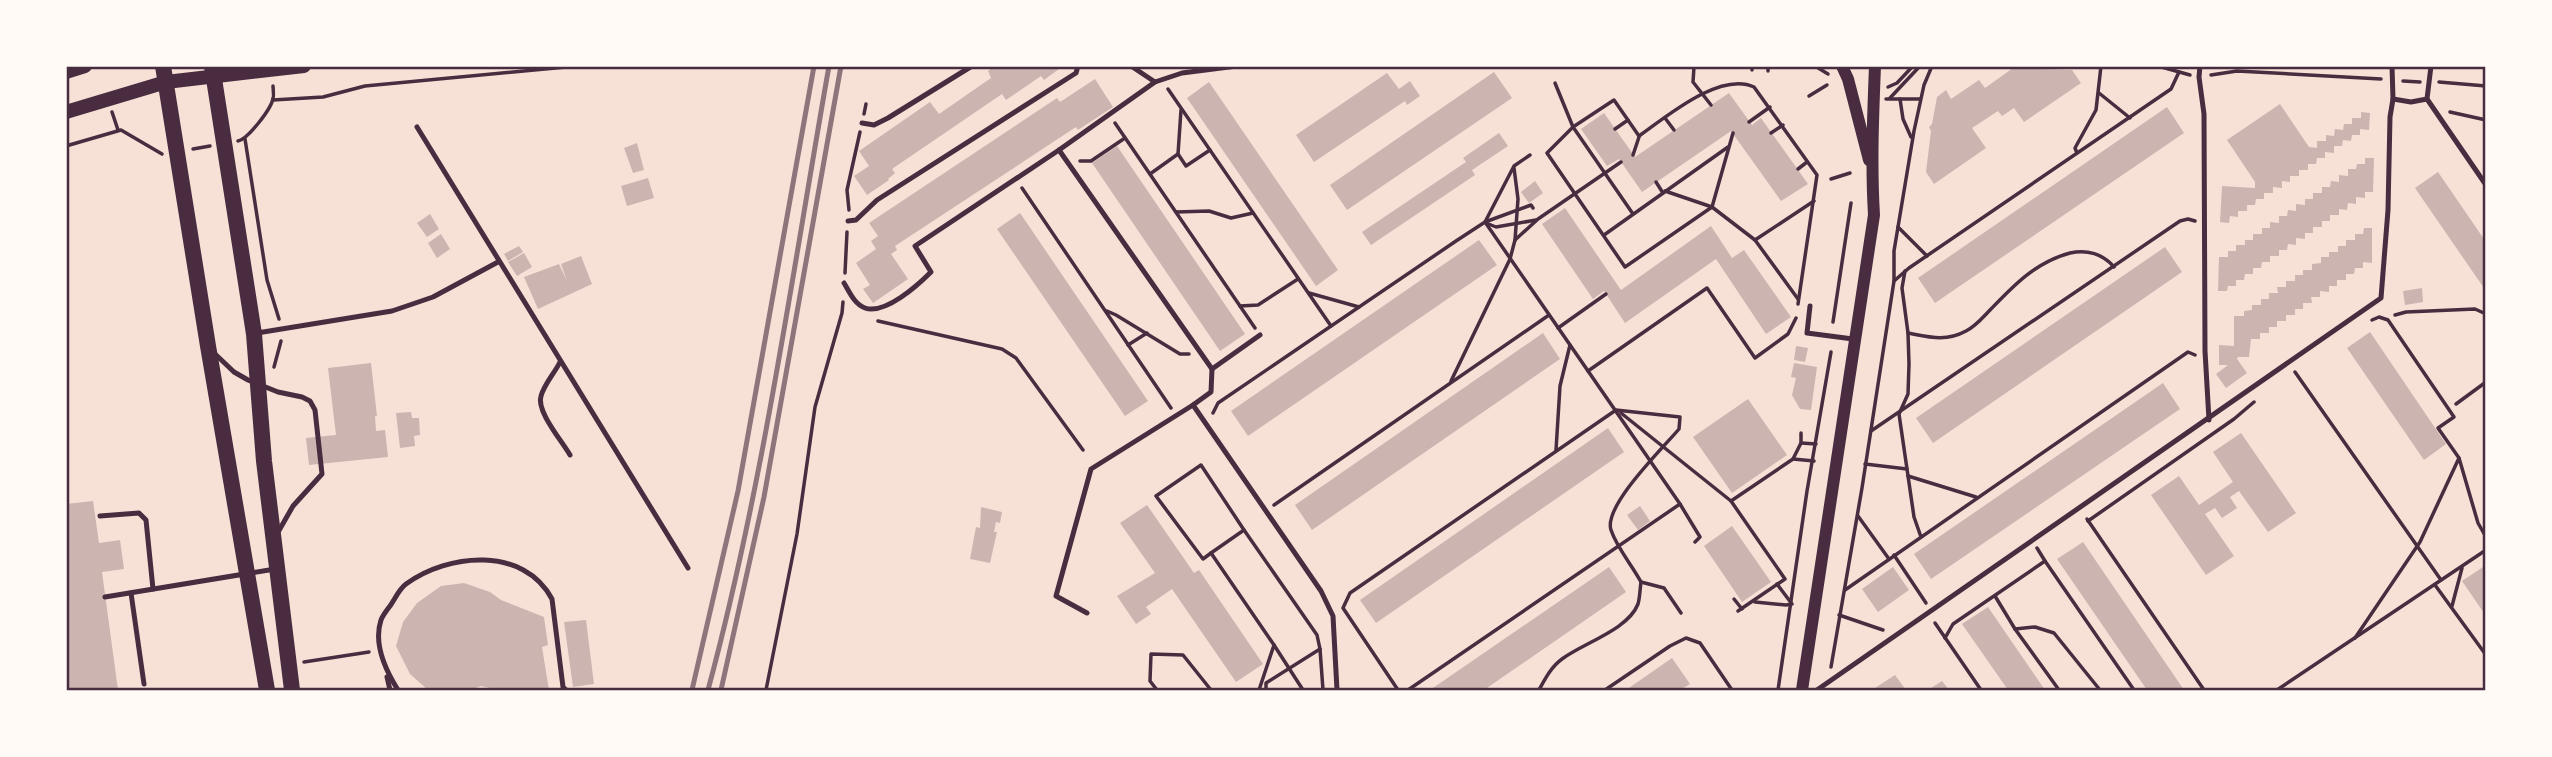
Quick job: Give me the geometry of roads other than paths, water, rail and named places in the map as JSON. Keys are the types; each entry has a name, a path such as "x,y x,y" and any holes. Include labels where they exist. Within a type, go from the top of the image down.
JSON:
{"main road":[{"path":"66,72 85,66"},
{"path":"66,112 164,74 303,66"},
{"path":"213,71 264,386 274,540 292,691"},
{"path":"164,74 267,691"}],"street":[{"path":"1842,66 1848,79 1871,167"},
{"path":"1805,690 1874,215 1871,167 1875,125 1875,66"}],"lane":[{"path":"862,123 874,125 888,118 972,66"},
{"path":"848,221 856,220 877,200 1076,73 1079,66"},
{"path":"1131,66 1155,82"},
{"path":"844,282 855,301 866,309 881,308 916,288 931,272 915,246 1155,82 1182,73 1237,66"},
{"path":"2200,66 2204,114 2205,351 2209,420"},
{"path":"1817,691 2381,298 2388,210 2392,66"},
{"path":"2431,66 2427,99 2486,185"},
{"path":"2393,99 2411,102 2427,99"},
{"path":"417,127 688,568"},
{"path":"1059,150 1212,369 1211,391 1091,469 1056,596 1087,613"},
{"path":"254,334 392,311 433,297 499,262"},
{"path":"1810,306 1807,333 1856,340"},
{"path":"1212,369 1260,335"},
{"path":"208,346 234,372 264,386 310,401 315,410 322,474 293,506 274,540"},
{"path":"560,362 539,400 541,411 570,455"},
{"path":"1193,405 1321,591 1333,615 1337,691"},
{"path":"100,516 139,513 146,520 153,589"},
{"path":"390,691 379,640 382,619 403,586 439,566 477,559 512,564 533,576 547,589 552,599 563,687 566,691"},
{"path":"105,597 278,569"},
{"path":"131,593 144,684"},
{"path":"385,670 398,691"}],"railway":[{"path":"692,690 738,491 814,66"},
{"path":"708,690 761,458 829,66"},
{"path":"721,690 764,497 841,66"}]}
